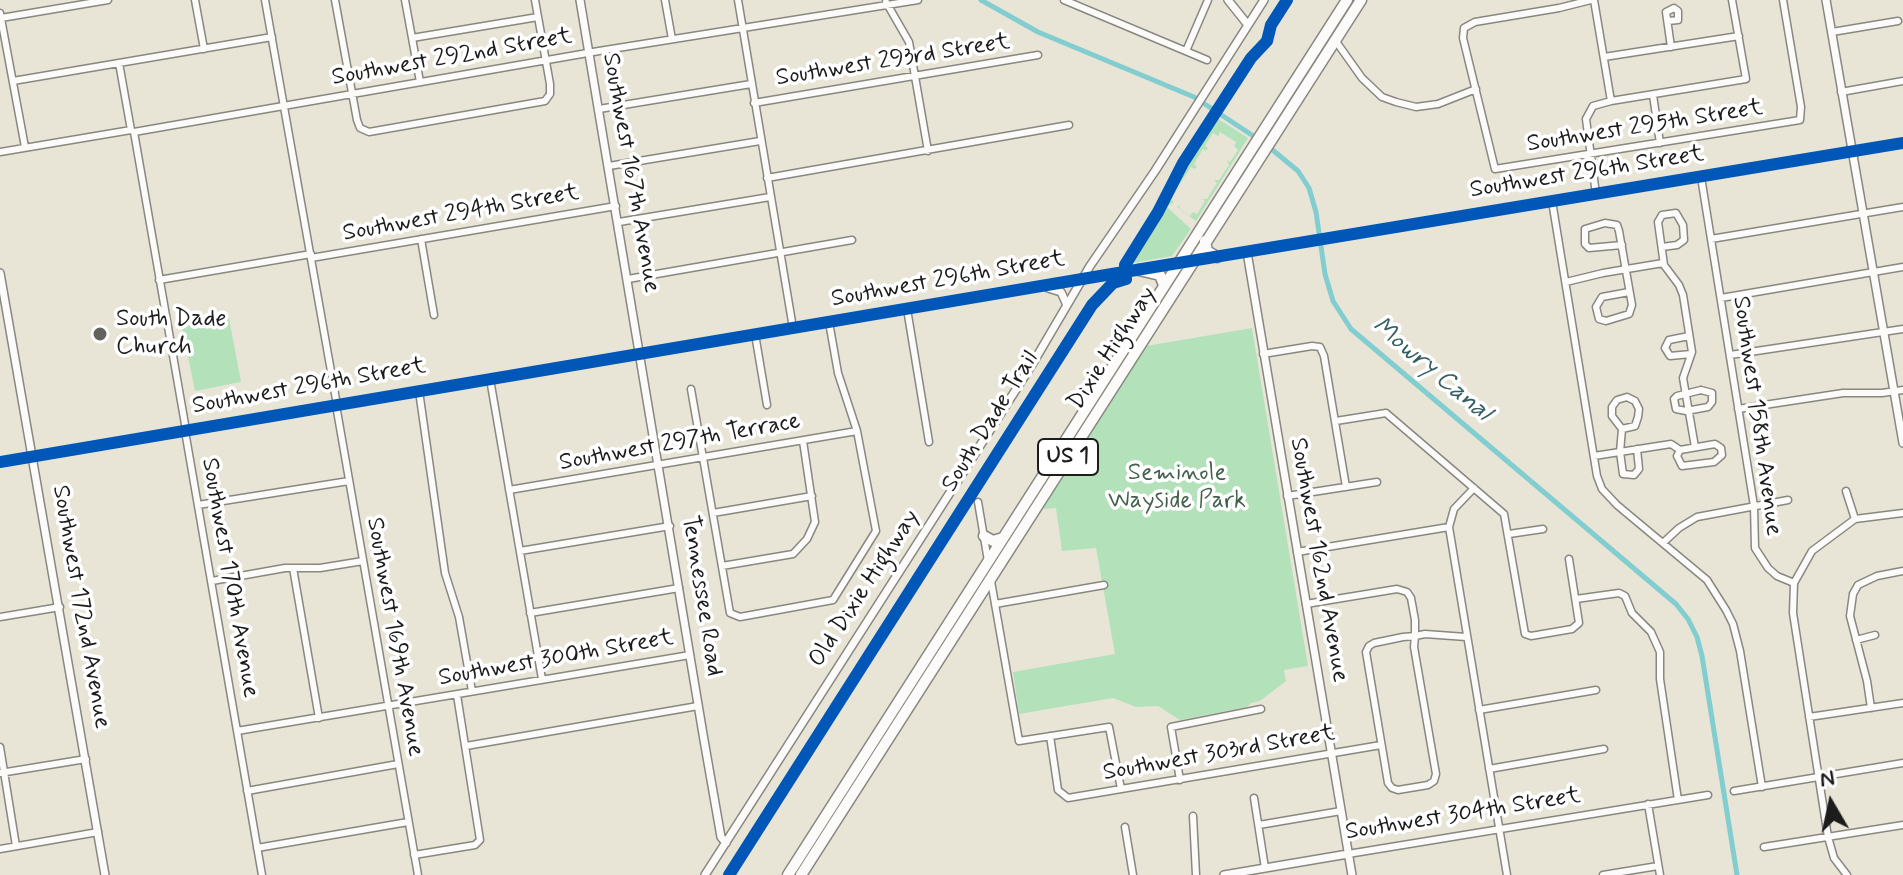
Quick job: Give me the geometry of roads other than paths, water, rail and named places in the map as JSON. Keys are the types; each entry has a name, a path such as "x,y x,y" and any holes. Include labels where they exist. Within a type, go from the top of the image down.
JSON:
{"highway":[{"name":"Dixie Highway","path":"1266,135 1295,101 1347,0"},
{"path":"1330,36 1354,0"},
{"name":"Dixie Highway","path":"991,578 1044,483 1083,422 1081,415 1192,262 1258,147 1330,36 1361,0"},
{"name":"Dixie Highway","path":"1044,483 1094,416 1092,408 1128,352 1164,285 1235,174 1258,147"},
{"path":"1192,262 1193,249 1232,188 1235,174"},
{"path":"1205,241 1207,251 1217,257"},
{"path":"1128,352 1175,279 1177,265"},
{"path":"1139,270 1160,275 1164,285"},
{"name":"US 1","path":"788,875 1019,512 1044,483"},
{"path":"984,536 990,540 1005,535 1007,543 991,568 991,578"},
{"path":"973,605 973,596 988,561"},
{"name":"US 1","path":"801,875 991,578"},
{"path":"871,766 868,760 894,718 899,700"},
{"path":"825,838 829,823 854,782 852,774"}],"street":[{"path":"57,0 58,8"},
{"path":"25,147 0,16 108,0"},
{"path":"195,0 204,49"},
{"name":"Southwest 169th Avenue","path":"265,0 418,875"},
{"path":"335,0 358,125 365,132 540,103 550,94 535,0"},
{"path":"405,0 420,82"},
{"name":"Southwest 167th Avenue","path":"580,0 640,353"},
{"path":"665,0 672,39"},
{"path":"738,0 793,328"},
{"name":"Southwest 292nd Street","path":"0,152 885,2 918,0"},
{"path":"1064,0 1207,60"},
{"path":"1186,51 1207,2 1195,0"},
{"path":"1228,0 1248,25"},
{"name":"Old Dixie Highway","path":"705,875 986,436 1094,261 1264,0"},
{"path":"1330,36 1362,78 1382,97 1416,107 1438,104 1476,89 1463,38 1464,28 1475,22 1592,0 1611,101"},
{"path":"1596,194 1586,119 1593,106 1746,79 1732,0"},
{"name":"Southwest 295th Street","path":"1476,89 1495,169 1800,120 1801,107 1783,0"},
{"path":"1826,0 1903,443"},
{"path":"885,2 907,37 928,151"},
{"path":"412,38 538,17"},
{"path":"1668,21 1671,47"},
{"path":"1832,32 1898,21"},
{"path":"1604,57 1739,36"},
{"path":"13,81 272,37"},
{"name":"Southwest 293rd Street","path":"754,103 1038,55"},
{"name":"Southwest 170th Avenue","path":"119,63 262,875"},
{"path":"1841,92 1903,81"},
{"path":"599,109 751,84"},
{"path":"1653,95 1660,143"},
{"path":"767,178 1069,125"},
{"path":"609,166 760,141"},
{"name":"Southwest 296th Street","path":"0,462 1903,143"},
{"name":"Southwest 158th Avenue","path":"1701,177 1754,506 1755,548 1777,576 1794,583"},
{"path":"619,222 770,197"},
{"path":"1552,201 1597,476 1607,495 1707,580 1733,624 1762,787"},
{"name":"Southwest 294th Street","path":"159,280 616,206"},
{"path":"1711,239 1903,207"},
{"path":"1662,247 1677,245 1684,240 1683,225 1676,213 1662,215 1658,222 1663,263 1681,288 1689,336 1691,354 1683,372 1695,447"},
{"path":"1622,245 1589,248 1585,244 1585,229 1614,223 1619,231 1622,245 1626,269 1629,292 1632,305 1629,314 1606,321 1599,319 1596,307 1602,297 1629,292"},
{"path":"421,239 434,315"},
{"path":"628,279 852,240"},
{"name":"Southwest 162nd Avenue","path":"1247,252 1352,875"},
{"path":"1094,261 1104,275"},
{"path":"1566,282 1663,263"},
{"path":"1721,298 1903,267"},
{"name":"Southwest 172nd Avenue","path":"0,273 105,875"},
{"path":"1042,287 1061,292 1067,305"},
{"path":"907,309 929,442"},
{"path":"691,389 728,607 734,616 833,600 876,531 857,431 838,373 829,322"},
{"path":"1730,355 1903,329"},
{"path":"755,334 767,405"},
{"path":"1689,336 1669,340 1665,348 1670,356 1691,354"},
{"path":"1263,354 1320,347 1346,487"},
{"name":"Tennessee Road","path":"640,353 698,706 721,837 726,843"},
{"path":"490,379 542,679"},
{"path":"1706,390 1712,393 1711,405 1689,411 1679,411 1674,404 1677,396 1706,390"},
{"path":"1738,409 1843,393 1903,390"},
{"path":"419,391 445,573 459,617 472,691"},
{"path":"1622,429 1635,426 1638,417 1639,409 1635,401 1627,397 1617,400 1612,407 1612,416 1622,429 1620,452 1623,474 1634,475 1639,469 1637,449"},
{"path":"1336,421 1386,413 1504,514 1525,634 1531,636 1572,629 1579,623 1569,559"},
{"name":"Southwest 297th Terrace","path":"509,490 857,431"},
{"path":"722,566 793,554 807,539 815,522 803,441"},
{"path":"1594,456 1671,444 1680,450 1715,444 1721,448 1722,455 1714,462 1682,466 1677,456 1680,450"},
{"path":"198,505 349,481"},
{"path":"1287,496 1377,482"},
{"path":"1474,488 1454,509 1449,527 1507,875"},
{"path":"1846,491 1855,519"},
{"path":"713,513 812,496"},
{"path":"1664,542 1697,517 1788,500"},
{"path":"978,502 988,561"},
{"path":"1847,875 1834,858 1828,837 1793,613 1794,583 1812,551 1855,519 1903,513"},
{"path":"520,551 670,526"},
{"path":"1297,552 1449,527"},
{"path":"1509,534 1543,529"},
{"path":"212,581 363,561"},
{"path":"293,568 319,718"},
{"path":"1871,708 1850,616 1853,594 1858,585 1877,576 1903,571"},
{"path":"991,578 1019,741 1109,727 1121,789"},
{"path":"995,604 1104,585"},
{"path":"530,613 679,588"},
{"path":"1306,604 1397,589 1407,592 1415,620 1415,636 1436,774 1434,781 1428,785 1398,790 1388,783 1366,652 1374,643 1415,636 1466,637"},
{"path":"1576,599 1619,593 1625,596 1632,613 1651,632 1660,652 1660,679 1678,800"},
{"path":"0,617 60,607"},
{"path":"1856,640 1875,635"},
{"name":"Southwest 300th Street","path":"237,731 690,655"},
{"path":"1479,710 1596,690"},
{"path":"414,855 475,845 480,840 457,695"},
{"path":"1809,717 1903,703"},
{"path":"466,746 698,706"},
{"path":"1180,780 1171,727 1261,709"},
{"name":"Southwest 303rd Street","path":"1050,736 1058,790 1068,798 1381,745"},
{"path":"0,747 16,846"},
{"path":"1489,769 1604,749"},
{"path":"2,773 86,759"},
{"path":"1734,791 1903,763"},
{"path":"247,791 398,764"},
{"name":"Southwest 304th Street","path":"1224,875 1708,795"},
{"path":"1254,798 1265,868"},
{"path":"1648,804 1660,875"},
{"path":"1259,825 1341,811"},
{"path":"1193,816 1196,875"},
{"path":"257,848 408,822"},
{"path":"1764,847 1903,825"},
{"path":"1125,827 1133,875"},
{"path":"0,849 98,832"},
{"path":"1603,875 1658,866"}],"waterway":[{"name":"Mowry Canal","path":"981,0 1038,32 1194,97 1258,139"},
{"name":"Mowry Canal","path":"1269,147 1298,171 1309,188 1333,301 1351,329 1676,604 1688,619 1702,656 1737,875"}],"place":[{"name":"South Dade Church","path":"100,334"}],"park label":[{"name":"Seminole Wayside Park","path":"1177,488"}]}
